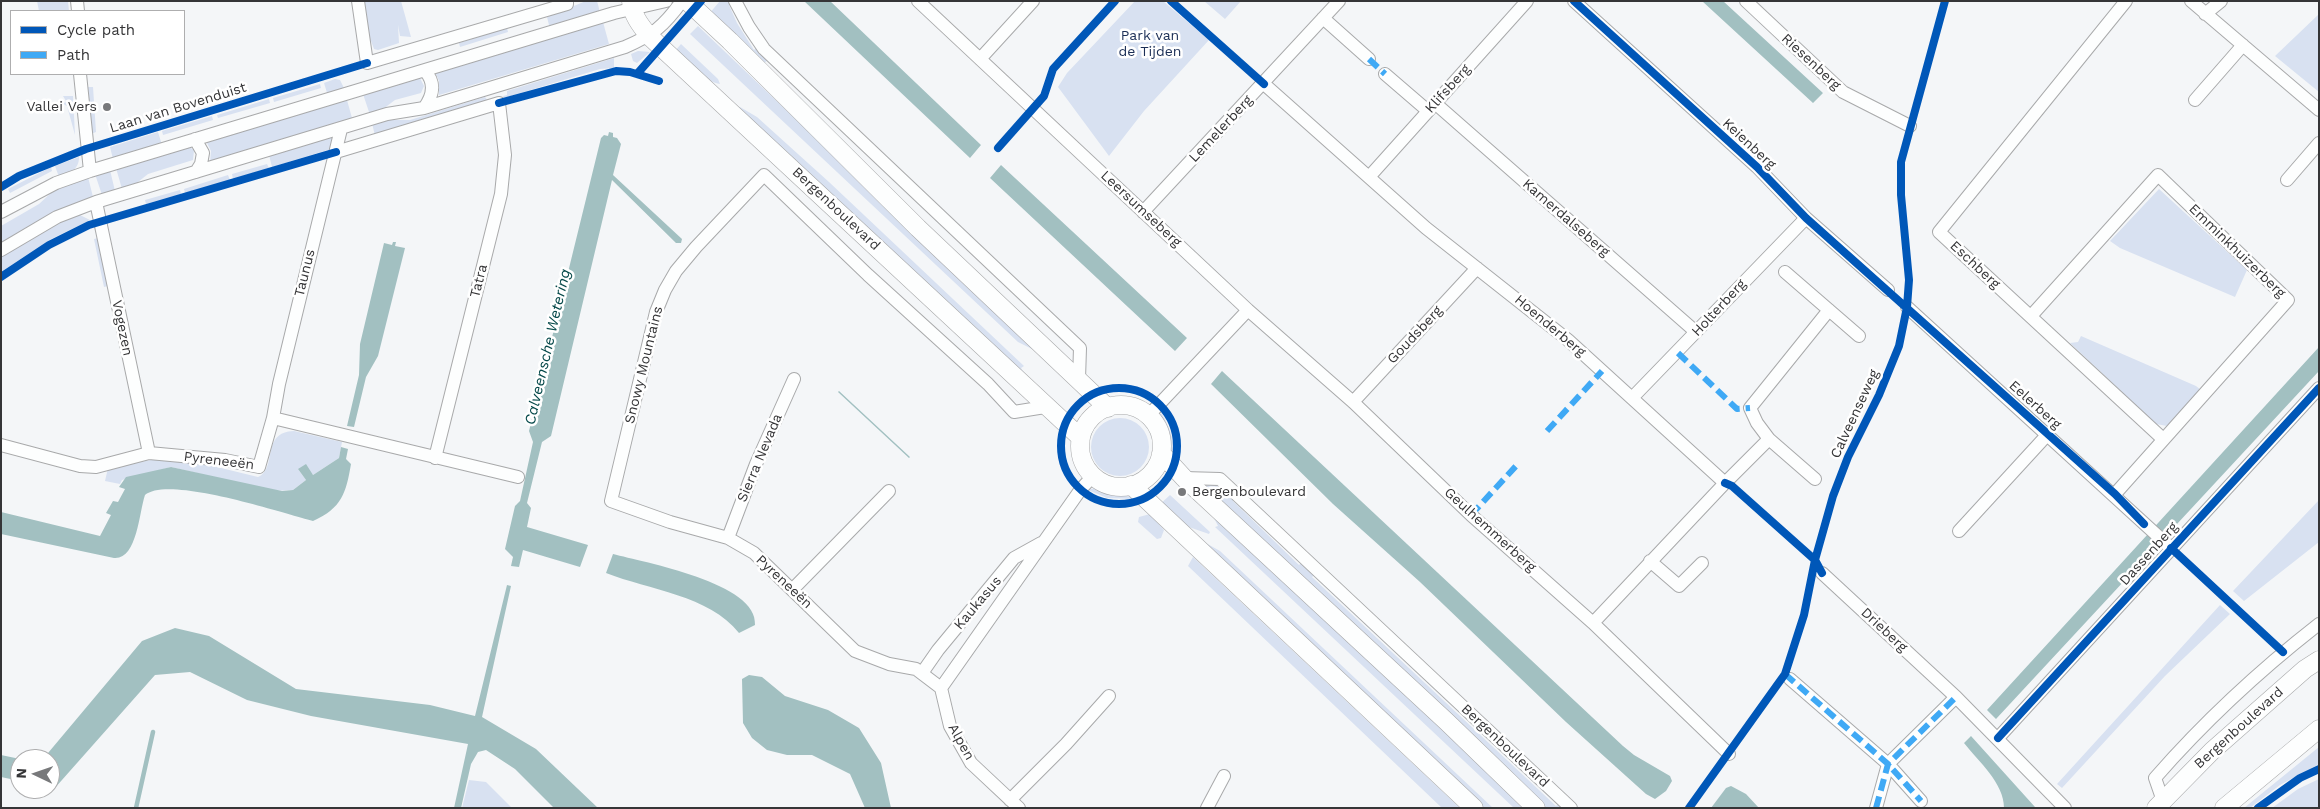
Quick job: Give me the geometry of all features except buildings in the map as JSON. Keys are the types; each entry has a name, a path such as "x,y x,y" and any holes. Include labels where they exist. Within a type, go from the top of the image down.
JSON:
{"main road":[{"path":"687,1 918,228 1108,408"},
{"name":"Bergenboulevard","path":"631,5 649,36 791,166 1045,407 1081,438"},
{"path":"1132,406 1149,415 1159,433 1161,453 1153,470 1147,477 1131,485 1117,486 1093,476 1084,464 1081,451 1081,438 1089,420 1096,413 1108,408 1132,406"},
{"name":"Bergenboulevard","path":"1161,453 1184,478 1447,722 1536,808"},
{"path":"1131,485 1474,808"},
{"name":"Bergenboulevard","path":"2159,804 2218,745 2305,669 2319,660"},
{"path":"2224,808 2319,729"}],"street":[{"path":"358,1 367,64 567,2"},
{"path":"1,212 56,183 90,171 425,71 631,5 666,1"},
{"path":"1,250 56,217 96,202 387,114 424,108 615,50 649,36 668,21 682,1"},
{"path":"735,1 764,49 1080,348 1079,379"},
{"name":"Leersumseberg","path":"918,1 1248,310"},
{"path":"980,60 1033,1"},
{"name":"Lemelerberg","path":"1143,212 1264,84 1339,1"},
{"name":"Klifsberg","path":"1368,177 1527,1"},
{"name":"Keienberg","path":"1574,1 1756,167 1806,218 1888,290"},
{"name":"Riesenberg","path":"1746,1 1843,92 1910,126"},
{"name":"Eschberg","path":"2126,1 1939,232 2163,439"},
{"path":"2191,1 2319,110"},
{"path":"2205,14 2221,1"},
{"path":"1323,18 1368,59"},
{"path":"2195,100 2243,46"},
{"path":"424,108 429,101 432,87 430,76 425,71"},
{"name":"Kamerdalseberg","path":"1385,74 1432,108 1696,332"},
{"path":"80,75 90,171"},
{"name":"Hoenderberg","path":"1264,84 1426,228 1568,340 1724,483"},
{"name":"Tatra","path":"336,152 498,103 505,147 501,194 435,458"},
{"name":"Taunus","path":"273,418 281,375 341,129"},
{"path":"195,139 203,153 201,164 196,172"},
{"path":"2287,180 2319,143"},
{"name":"Bergenboulevard","path":"764,175 868,275 988,384 1014,412 1045,407"},
{"name":"Snowy Mountains","path":"611,501 656,312 665,290 676,271 696,246 764,175"},
{"name":"Emminkhuizerberg","path":"2031,316 2158,175 2288,300 2115,494"},
{"name":"Vogezen","path":"96,202 149,453"},
{"name":"Holterberg","path":"1632,398 1806,218"},
{"name":"Goudsberg","path":"1353,402 1477,268"},
{"path":"1785,272 1859,336"},
{"name":"Eelerberg","path":"1907,306 2115,494 2171,548"},
{"path":"1149,415 1248,310"},
{"name":"Geulhemmerberg","path":"1248,310 1353,402 1472,515 1593,623 1729,754"},
{"path":"1815,479 1769,439 1757,423 1750,408 1829,310"},
{"name":"Sierra Nevada","path":"728,538 756,464 794,379"},
{"name":"Dassenberg","path":"1998,738 2319,388"},
{"path":"273,418 518,477"},
{"name":"Pyreneeën","path":"1,445 80,466 96,467 149,453 225,460 259,467 273,418"},
{"name":"Eelerberg","path":"1959,531 2048,434"},
{"path":"1593,623 1724,483 1769,439"},
{"name":"Kaukasus","path":"941,688 1080,489 1093,476"},
{"name":"Bergenboulevard","path":"1184,478 1220,479 1571,808"},
{"path":"792,590 889,491"},
{"name":"Pyreneeën","path":"611,501 670,522 728,538 754,554 855,651 889,664 916,669 941,688"},
{"name":"Kaukasus","path":"922,674 938,650 1014,558 1043,542"},
{"path":"1650,561 1679,586 1702,562"},
{"name":"Drieberg","path":"1822,573 1956,697 2065,808"},
{"name":"Bergenboulevard","path":"2159,804 2155,778 2231,699 2283,652 2319,624"},
{"path":"1790,679 1888,764 1921,801"},
{"name":"Alpen","path":"941,688 950,726 971,763 1014,804"},
{"path":"1014,804 1108,696"},
{"path":"1876,808 1888,764 1956,697"},
{"path":"1207,808 1224,776"}],"green space":[{"path":"37,1 68,1 69,10 39,10"},
{"path":"360,1 401,1 411,37 400,36 398,25 399,43 378,50 374,49 371,41 366,42"},
{"path":"586,1 597,1 600,12 550,29 547,17"},
{"path":"720,1 732,1 733,3 729,5 737,23 754,50 757,47 769,59 762,65 708,15"},
{"name":"Park van de Tijden","path":"1135,1 1163,1 1209,40 1144,111 1109,156 1058,87 1067,73"},
{"name":"Park van de Tijden","path":"1204,1 1241,1 1225,19"},
{"path":"2319,14 2319,92 2275,56"},
{"path":"603,22 609,44 439,95 439,81 435,72"},
{"path":"698,26 1042,354 1018,342 690,34"},
{"path":"507,28 508,32 460,47 459,43"},
{"path":"681,44 718,79 720,84 703,76 674,52"},
{"path":"638,51 650,52 637,63 633,61 631,54"},
{"path":"614,58 614,68 600,69 504,98 503,96 507,95 507,91"},
{"path":"420,78 424,86 421,93 395,100 379,112 370,115 363,94"},
{"path":"335,79 340,80 345,90 328,96 324,83"},
{"path":"320,84 321,88 274,102 273,98"},
{"path":"88,87 93,87 96,132 91,134"},
{"path":"63,96 73,96 75,135 67,106 63,104 66,101"},
{"path":"485,97 488,101 375,136 372,123 387,120 410,120"},
{"path":"269,99 270,103 218,118 217,115"},
{"path":"347,100 352,118 210,162 211,151 206,141"},
{"path":"740,107 757,117 829,182 1024,366 1021,368 1032,385 1061,407 1058,412 738,108"},
{"path":"212,116 213,120 163,135 162,131"},
{"path":"158,132 162,145 113,159 110,147"},
{"path":"333,137 331,149 272,167 269,155"},
{"path":"188,146 194,150 193,160 148,174 133,186 122,189 116,168"},
{"path":"79,157 76,168 59,177 55,166"},
{"path":"267,164 269,168 233,179 232,174"},
{"path":"51,167 52,171 10,193 8,189"},
{"path":"110,170 115,191 102,195 95,174"},
{"path":"228,175 230,180 185,193 184,189"},
{"path":"88,177 93,197 43,219 1,243 1,226 39,204 53,191"},
{"path":"2159,189 2247,270 2235,297 2120,248 2110,241"},
{"path":"180,190 181,194 146,204 145,200"},
{"path":"80,215 90,220 51,239 1,272 1,255 54,223"},
{"path":"98,238 108,286 104,287 94,239"},
{"path":"2081,336 2196,386 2201,390 2167,426 2156,424 2070,343 2078,342"},
{"path":"1161,413 1168,424 1172,437 1173,462 1163,445 1159,432"},
{"path":"1120,418 1131,420 1144,431 1149,447 1147,458 1136,471 1120,476 1109,474 1096,463 1091,447 1093,436 1104,423"},
{"path":"294,431 342,442 339,458 313,475 298,469 306,480 293,490 273,491 171,467 122,480 120,484 105,481 108,468 162,458 180,458 258,477 264,473 267,467 273,444 277,437"},
{"path":"1181,481 1529,808 1514,808 1215,527 1218,526 1213,516 1178,486"},
{"path":"1199,484 1216,484 1235,499 1233,501 1299,565 1302,562 1315,574 1312,577 1556,806 1559,803 1564,808 1540,808"},
{"path":"1101,486 1119,490 1135,499 1107,498 1088,490"},
{"path":"1170,495 1210,532 1209,534 1183,525 1158,506"},
{"path":"2319,500 2319,542 2244,601 2233,591"},
{"path":"1150,514 1164,530 1161,538 1157,539 1138,522 1139,517"},
{"path":"1204,542 1220,551 1493,808 1479,808"},
{"path":"1193,557 1460,808 1442,808 1188,566"},
{"path":"2220,605 2230,614 2165,676 2062,788 2057,784"},
{"path":"2319,747 2319,764 2280,785 2250,808 2244,808"},
{"path":"2319,779 2319,808 2272,808 2298,789"},
{"path":"469,780 486,782 512,808 462,808"}],"shaded area":[{"path":"804,1 830,1 981,145 970,158"},
{"path":"1702,1 1723,1 1823,93 1813,103"},
{"path":"609,132 613,133 613,137 617,138 621,144 613,175 682,239 681,243 676,243 612,180 551,436 542,442 527,503 531,508 527,527 588,545 580,567 523,550 519,567 511,566 513,557 505,549 515,506 520,501 533,442 529,431 601,138 604,135 608,136"},
{"path":"1001,165 1187,338 1175,351 990,178"},
{"path":"393,242 396,242 395,246 405,248 378,356 366,377 354,427 347,426 359,375 360,344 384,243 392,245"},
{"path":"2319,347 2319,371 1996,719 1987,710"},
{"path":"1222,371 1623,746 1634,755 1670,776 1672,781 1666,791 1655,799 1646,794 1566,722 1420,582 1333,504 1211,384"},
{"path":"839,391 910,457 838,392"},
{"path":"341,447 348,449 346,459 351,464 344,491 341,498 330,511 313,521 200,492 158,490 145,495 136,534 128,552 122,557 114,558 1,534 1,512 100,536 111,515 106,513 113,501 118,502 125,489 119,487 126,477 171,467 282,491 293,490 306,480 298,469 306,464 313,475 339,458"},
{"path":"613,554 672,569 720,586 739,597 751,610 755,625 739,633 712,610 695,602 606,573"},
{"path":"507,585 511,586 482,717 536,749 598,808 554,808 515,769 486,750 478,752 471,764 461,808 454,808 468,744 311,716 247,700 190,672 155,675 60,782 60,749 51,749 142,641 175,628 209,636 296,689 430,705 475,716"},
{"path":"749,675 762,677 785,696 828,710 859,728 881,763 891,808 865,808 850,774 812,755 787,755 767,750 752,738 743,723 742,679"},
{"path":"1971,736 2035,808 2004,808 2000,790 1995,781 1964,743"},
{"path":"1,755 10,757 10,779 1,777"},
{"path":"1731,786 1746,794 1759,808 1711,808 1726,788"}],"waterway":[{"path":"136,808 153,732"}],"marked path":[{"path":"1369,59 1385,74"},
{"path":"1678,353 1737,409 1750,408"},
{"path":"1547,431 1602,371"},
{"path":"1471,515 1516,466"},
{"path":"1785,674 1888,764 1921,801"},
{"path":"1876,808 1888,764 1956,697"}],"cycle path":[{"path":"637,74 701,1"},
{"path":"998,148 1044,96 1053,69 1115,1"},
{"path":"1171,1 1264,84"},
{"path":"1574,1 1757,167 1806,218 2115,494 2144,524"},
{"name":"Calveenseweg","path":"1689,808 1785,674 1804,615 1815,560 1833,496 1848,457 1879,395 1899,346 1907,307 1909,280 1901,195 1901,162 1945,1"},
{"name":"Laan van Bovenduist","path":"1,187 19,176 86,149 367,63"},
{"path":"499,103 616,71 630,72 659,81"},
{"path":"1,277 49,245 89,225 336,152"},
{"path":"1119,388 1141,393 1160,405 1172,424 1177,446 1172,468 1160,487 1141,499 1119,504 1097,499 1078,487 1066,468 1061,446 1066,424 1078,405 1097,393 1119,388"},
{"path":"1998,738 2319,388"},
{"path":"1725,483 1732,486 1815,560 1822,573"},
{"path":"2171,548 2283,652"},
{"path":"2258,808 2300,778 2319,769"}],"place":[{"name":"Vallei Vers","path":"107,107"},
{"name":"Bergenboulevard","path":"1182,492"}],"water label":[{"name":"Calveensche Wetering","path":"548,347"}]}
